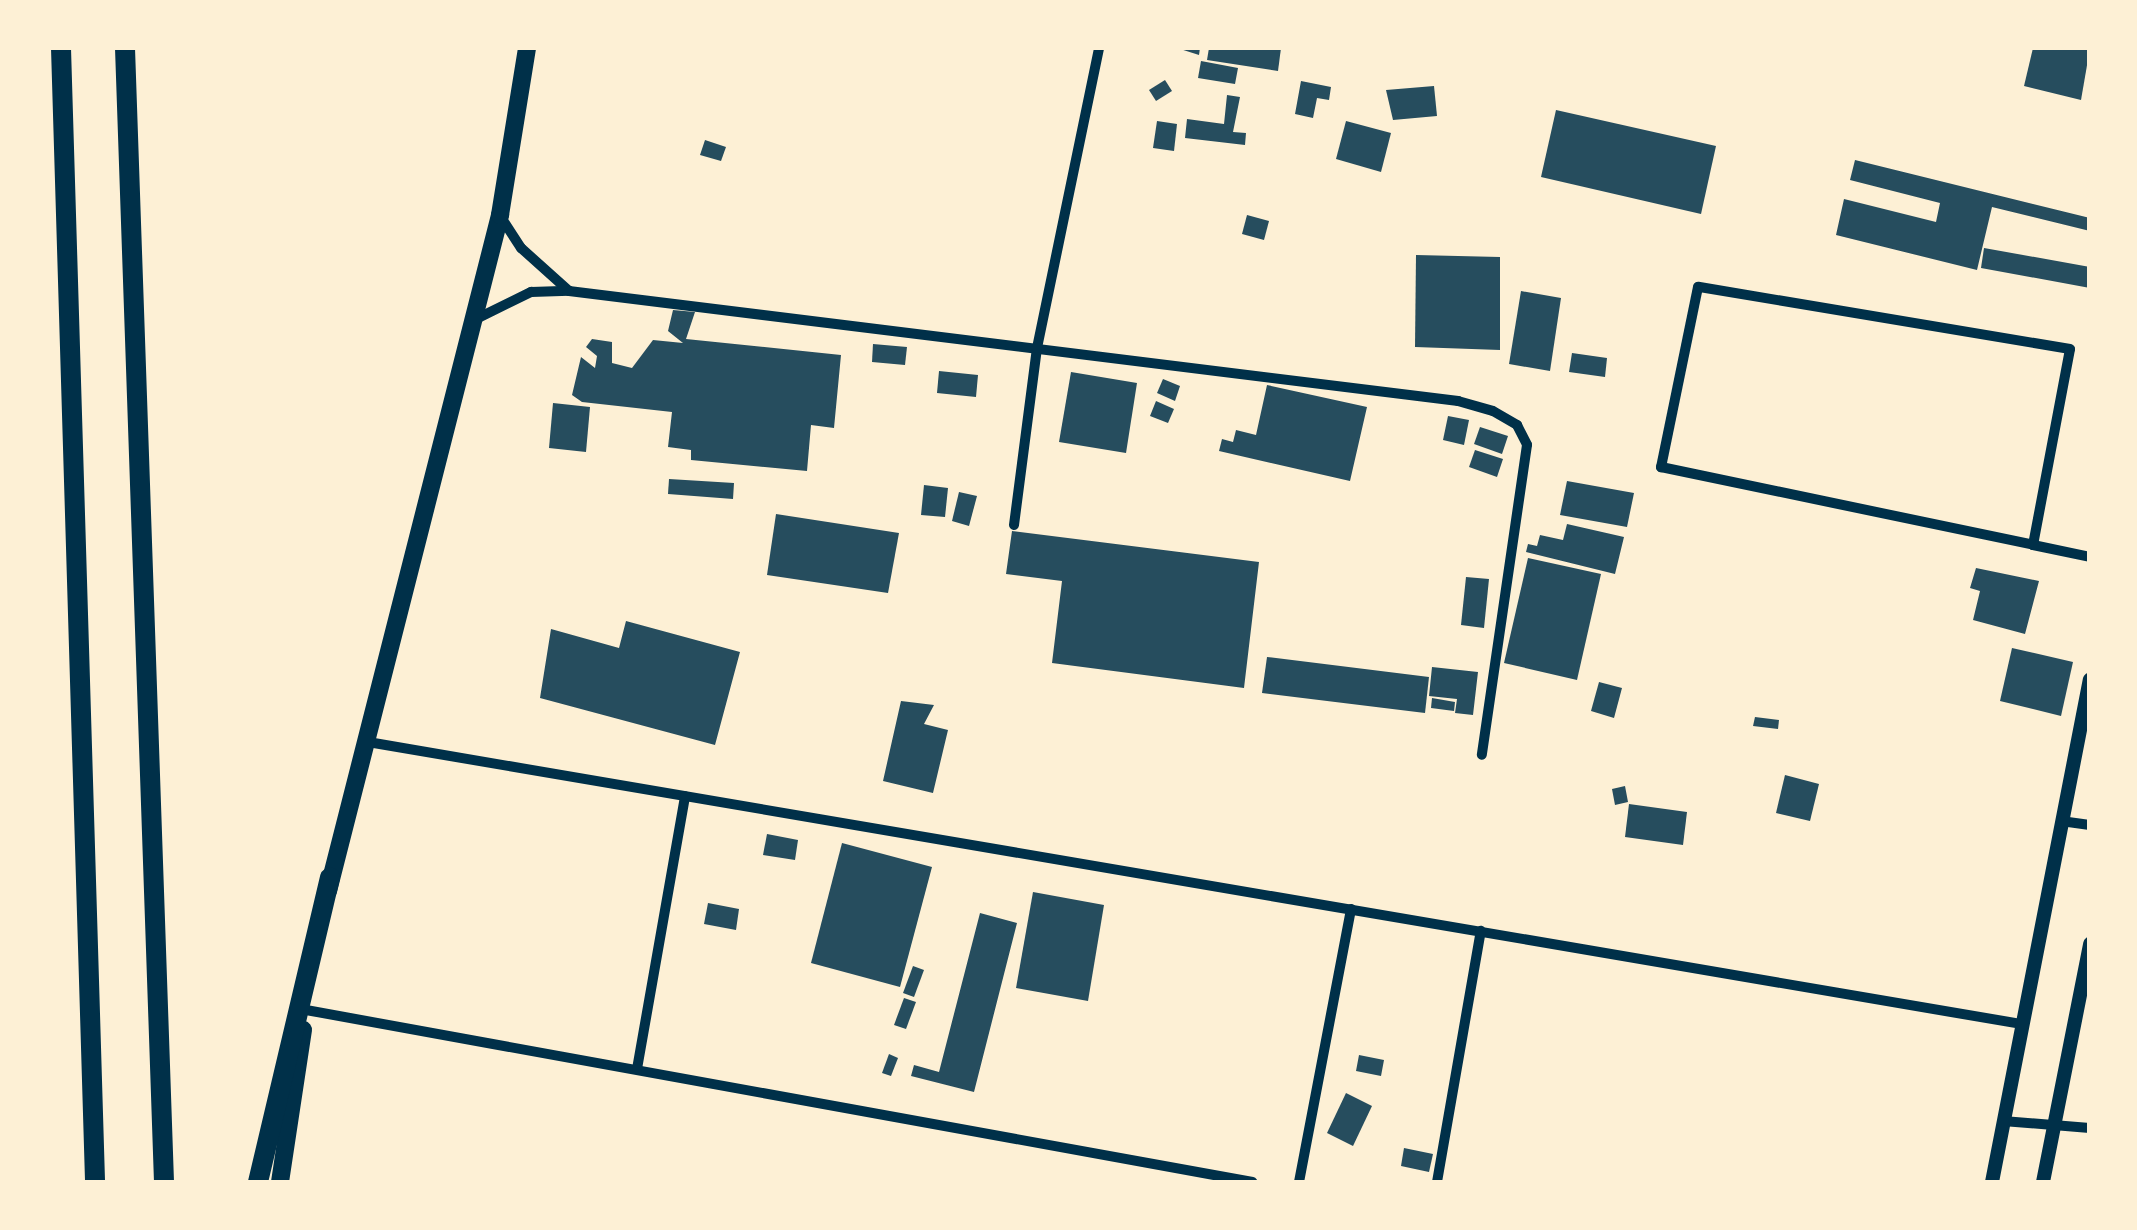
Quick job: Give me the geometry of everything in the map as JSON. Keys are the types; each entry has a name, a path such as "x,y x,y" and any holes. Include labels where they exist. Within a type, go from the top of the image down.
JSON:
{"highway":[{"path":"61,48 95,1182"},
{"path":"125,48 164,1182"},
{"path":"258,1182 330,877"}],"main road":[{"path":"280,1182 330,877 368,742 500,215 527,48"}],"street":[{"path":"1014,525 1037,348 1098,48"},
{"path":"500,215 521,248 569,290"},
{"path":"2033,546 2070,349 1698,287 1661,467 2033,546 2090,557"},
{"path":"473,321 531,292 569,290 1458,400 1517,425 1527,445 1526,482 1482,755"},
{"path":"1992,1182 2090,679"},
{"path":"368,742 2022,1024"},
{"path":"637,1070 686,796"},
{"path":"2061,821 2090,825"},
{"path":"1299,1182 1352,909"},
{"path":"1437,1182 1481,932"},
{"path":"2043,1182 2090,944"},
{"path":"306,1010 1252,1182"},
{"path":"2004,1121 2090,1128"}],"building":[{"path":"1177,48 1200,48 1199,55"},
{"path":"1209,48 1281,48 1278,71 1207,60"},
{"path":"2033,48 2090,48 2081,100 2024,86"},
{"path":"1201,61 1238,68 1235,84 1198,78"},
{"path":"1165,80 1172,91 1156,101 1149,90"},
{"path":"1301,81 1331,87 1329,100 1317,98 1313,118 1295,114"},
{"path":"1434,86 1437,116 1393,120 1386,90"},
{"path":"1227,95 1240,97 1233,132 1246,133 1245,145 1185,138 1187,119 1224,124"},
{"path":"1556,110 1716,146 1701,214 1541,177"},
{"path":"1157,121 1177,124 1174,151 1153,148"},
{"path":"1346,121 1391,133 1381,172 1336,159"},
{"path":"705,140 726,147 721,161 700,155"},
{"path":"1855,160 2090,218 2090,231 1992,207 1977,270 1836,235 1844,199 1936,222 1940,203 1850,180"},
{"path":"1247,215 1269,221 1264,240 1242,234"},
{"path":"1984,248 2090,267 2090,288 1981,268"},
{"path":"1416,255 1500,257 1500,350 1415,347"},
{"path":"1521,291 1561,298 1550,371 1509,364"},
{"path":"673,310 695,312 686,339 841,355 834,428 811,425 807,471 691,460 691,450 668,447 672,412 582,402 572,395 581,357 595,368 597,356 586,347 592,339 612,342 612,363 632,368 653,340 683,343 668,331"},
{"path":"873,344 907,347 905,365 872,362"},
{"path":"1572,353 1607,358 1605,377 1569,372"},
{"path":"939,371 978,375 976,397 937,393"},
{"path":"1071,372 1137,383 1126,453 1059,442"},
{"path":"1163,379 1180,386 1175,401 1157,393"},
{"path":"1267,385 1367,407 1350,481 1219,451 1222,439 1233,442 1236,430 1256,435"},
{"path":"1156,401 1174,409 1168,423 1150,416"},
{"path":"553,403 590,407 586,452 549,448"},
{"path":"1448,416 1469,420 1464,445 1443,440"},
{"path":"1480,427 1508,436 1502,454 1474,444"},
{"path":"1475,450 1503,459 1497,477 1469,467"},
{"path":"669,479 734,483 733,499 668,494"},
{"path":"1567,481 1634,493 1627,527 1560,515"},
{"path":"924,485 948,488 945,517 921,515"},
{"path":"959,492 977,496 969,526 952,521"},
{"path":"776,514 899,533 888,593 767,575"},
{"path":"1567,524 1624,537 1615,574 1526,552 1528,544 1537,546 1540,535 1563,540"},
{"path":"1012,531 1259,562 1244,688 1052,663 1062,581 1006,574"},
{"path":"1528,558 1601,574 1577,680 1504,663"},
{"path":"1976,568 2039,581 2025,634 1973,620 1980,591 1970,588"},
{"path":"1466,577 1489,579 1484,628 1461,625"},
{"path":"626,621 740,652 715,745 540,698 551,629 619,648"},
{"path":"2012,648 2073,662 2061,716 2000,701"},
{"path":"1267,657 1429,677 1425,713 1262,693"},
{"path":"1432,667 1478,672 1473,715 1455,713 1457,699 1429,696"},
{"path":"1599,682 1622,688 1614,718 1591,711"},
{"path":"1432,698 1455,702 1454,711 1431,708"},
{"path":"901,701 934,705 924,724 948,730 933,793 883,781"},
{"path":"1755,717 1779,720 1778,729 1753,726"},
{"path":"1785,775 1819,784 1810,821 1776,813"},
{"path":"1625,786 1628,802 1615,805 1612,789"},
{"path":"1629,804 1687,812 1683,845 1625,837"},
{"path":"767,834 798,840 795,860 763,855"},
{"path":"842,843 932,867 900,987 811,963"},
{"path":"1033,892 1104,905 1088,1001 1016,988"},
{"path":"708,903 739,909 736,930 704,924"},
{"path":"980,913 1017,923 974,1092 911,1076 914,1065 939,1072"},
{"path":"913,966 924,970 914,997 903,993"},
{"path":"904,998 916,1002 906,1029 894,1025"},
{"path":"889,1054 898,1058 891,1076 882,1073"},
{"path":"1359,1055 1384,1060 1381,1076 1356,1071"},
{"path":"1346,1093 1372,1106 1353,1146 1327,1133"},
{"path":"1404,1148 1433,1154 1429,1172 1401,1166"}]}
